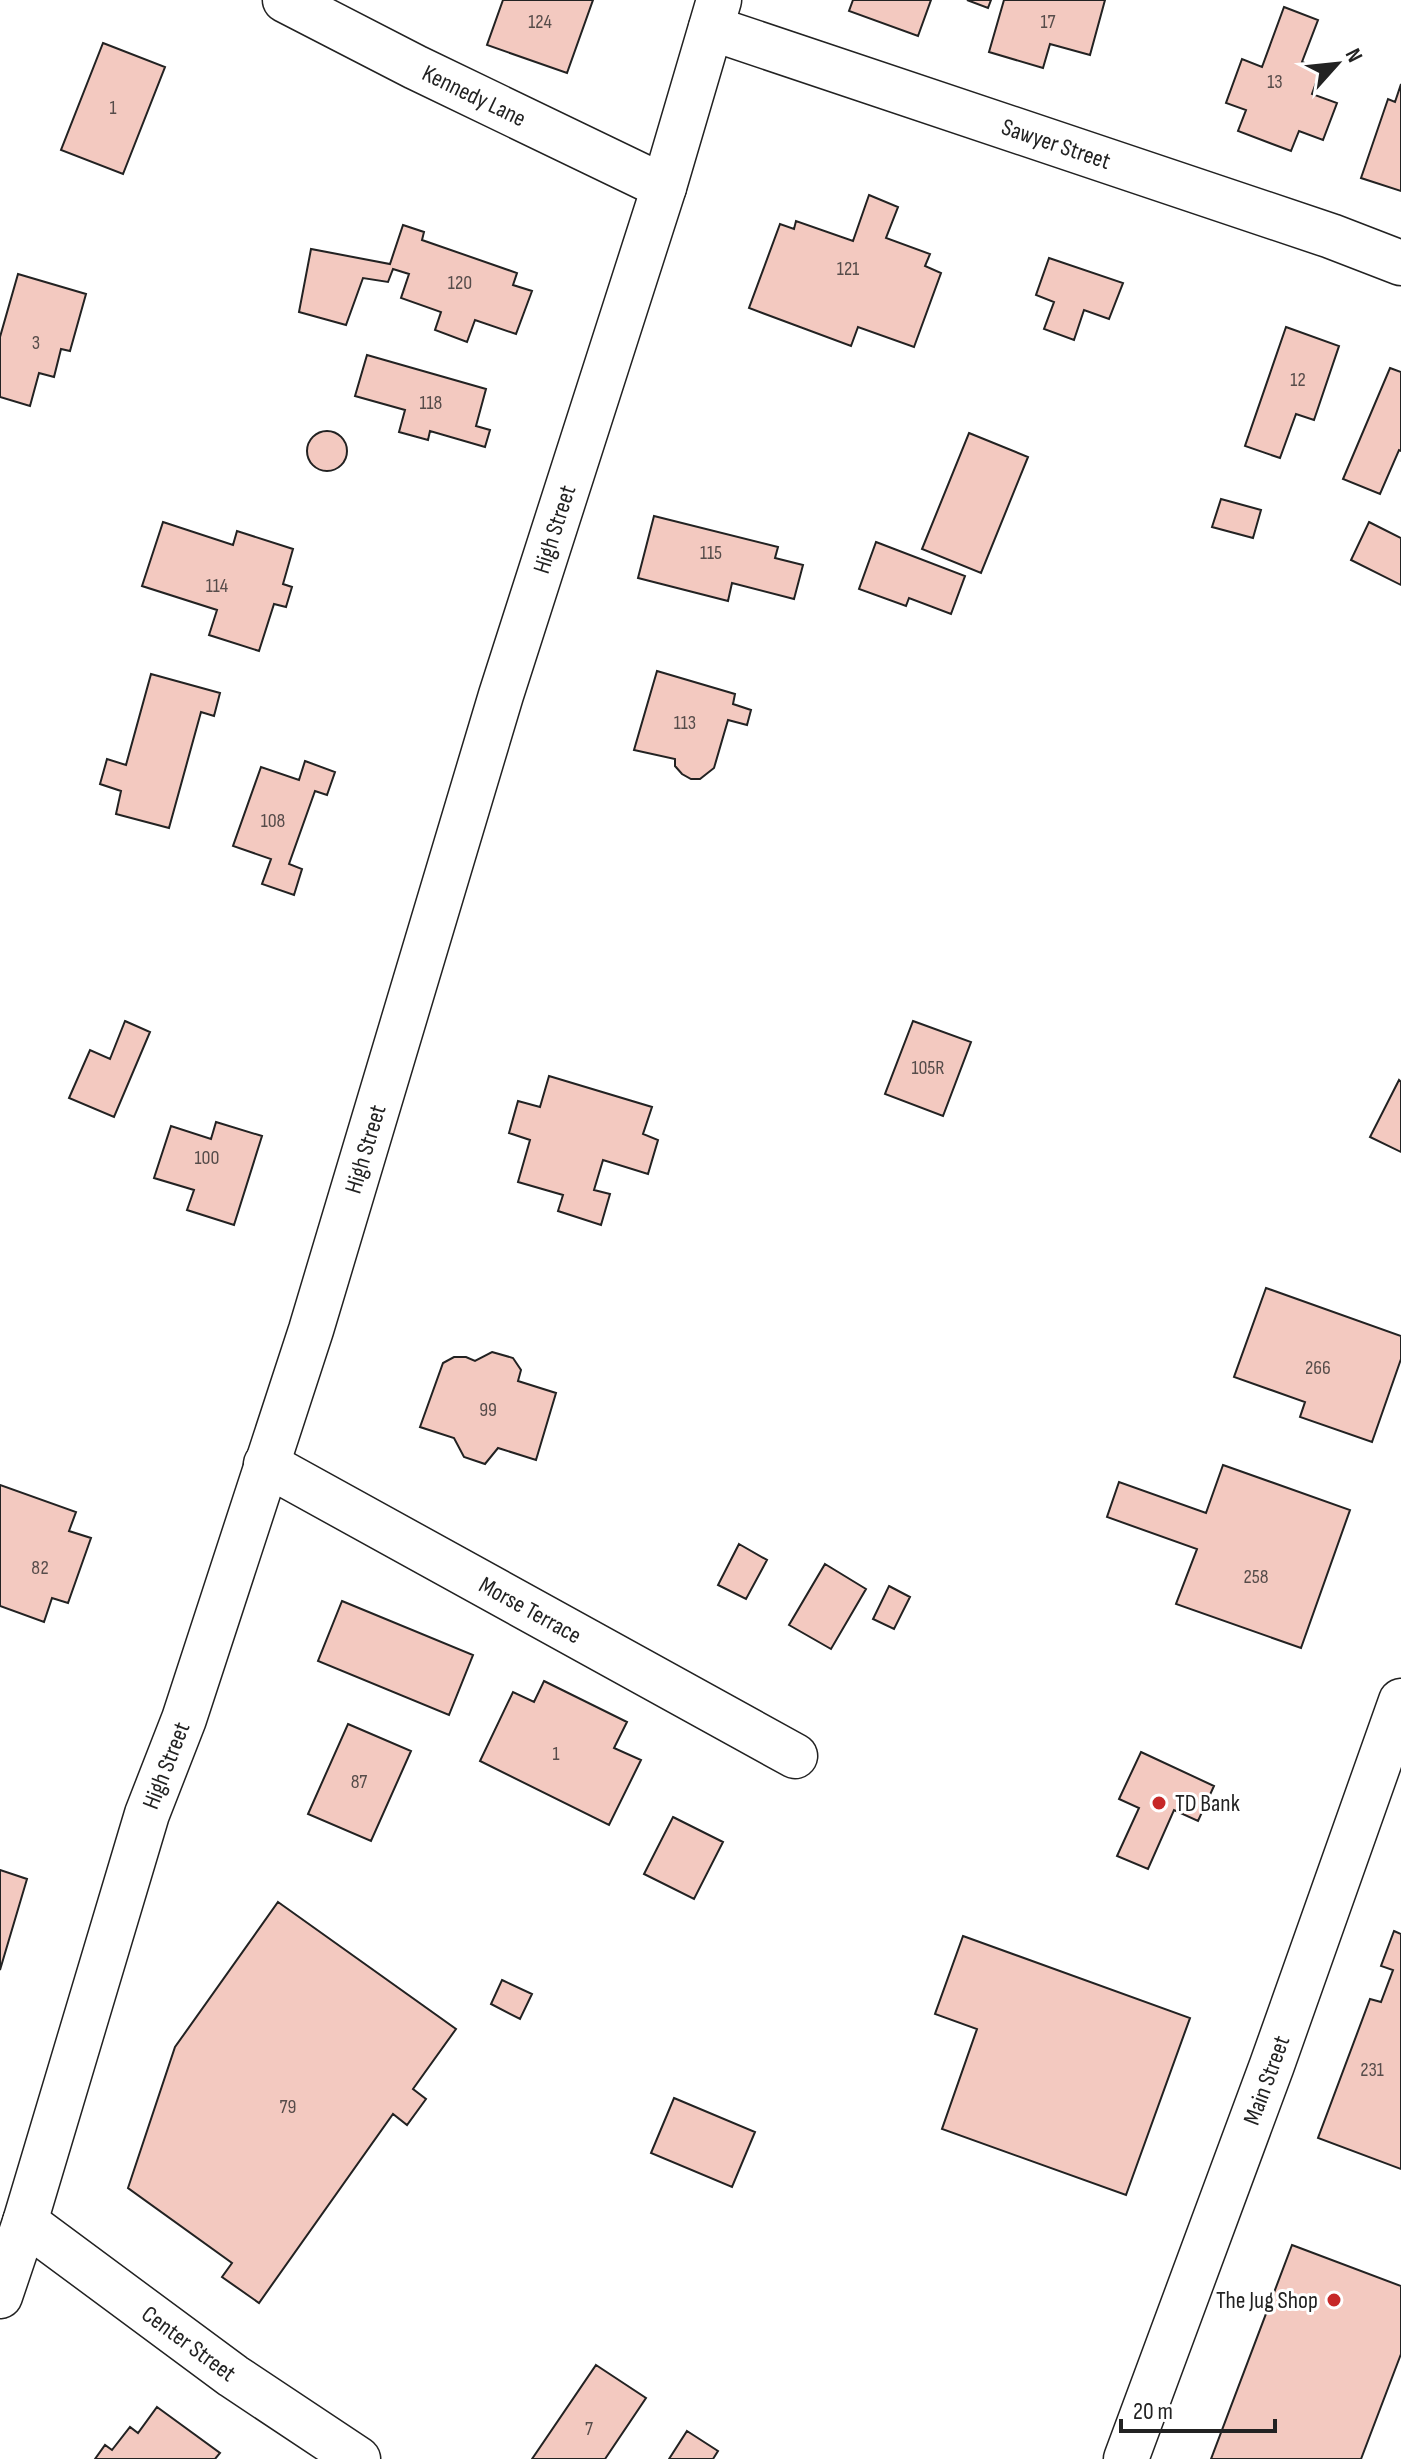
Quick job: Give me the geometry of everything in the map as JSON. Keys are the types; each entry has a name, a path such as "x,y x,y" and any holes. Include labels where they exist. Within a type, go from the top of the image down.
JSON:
{"street":[{"name":"Kennedy Lane","path":"285,0 415,67 664,187"},
{"name":"High Street","path":"0,2296 147,1814 184,1719 311,1330 501,695 664,187 715,14"},
{"name":"Sawyer Street","path":"715,14 1401,263"},
{"name":"Morse Terrace","path":"266,1464 795,1756"},
{"name":"Main Street","path":"1126,2459 1267,2079 1401,1701"},
{"name":"Center Street","path":"25,2222 233,2376 358,2459"}],"building":[{"path":"503,0 593,0 567,73 487,45"},
{"path":"853,0 931,0 918,36 849,11"},
{"path":"967,0 991,0 988,8"},
{"path":"1004,0 1105,0 1090,55 1050,44 1043,68 989,52"},
{"path":"1284,7 1318,20 1302,62 1321,69 1312,94 1337,103 1323,140 1299,131 1291,151 1238,131 1246,110 1226,103 1242,59 1262,67"},
{"path":"103,43 165,67 123,174 61,150"},
{"path":"1401,84 1401,191 1361,178 1388,99 1395,102"},
{"path":"869,195 898,207 886,238 930,254 925,266 941,273 914,347 858,327 851,346 749,308 780,224 794,229 796,221 853,241"},
{"path":"403,225 424,232 422,240 517,273 513,285 532,291 516,334 475,320 467,342 435,330 441,312 401,298 409,274 393,269 388,282 363,278 346,325 299,312 311,249 390,264"},
{"path":"1049,258 1123,283 1109,319 1084,310 1074,340 1044,329 1054,302 1036,295"},
{"path":"18,274 86,294 70,351 61,349 54,377 39,373 30,406 0,397 0,337"},
{"path":"1286,327 1339,346 1314,420 1296,414 1280,458 1245,446"},
{"path":"367,355 486,389 476,426 490,430 485,447 430,431 428,440 399,432 405,410 355,396"},
{"path":"1390,368 1401,372 1401,451 1380,494 1343,479"},
{"path":"327,431 341,437 347,451 341,465 327,471 313,465 307,451 313,437"},
{"path":"969,433 1028,457 981,573 922,549"},
{"path":"1221,499 1261,510 1253,538 1212,527"},
{"path":"654,516 778,547 775,558 803,565 794,599 732,583 728,601 638,578"},
{"path":"163,522 233,545 237,531 293,549 283,584 292,587 286,607 274,604 259,651 209,635 217,610 142,586"},
{"path":"1369,522 1401,538 1401,585 1351,560"},
{"path":"876,542 965,576 951,614 909,598 906,606 859,589"},
{"path":"657,671 735,694 733,704 751,710 747,725 728,720 714,768 700,779 691,779 682,774 675,766 675,759 634,750"},
{"path":"151,674 220,693 214,716 201,712 169,828 116,814 121,791 100,784 107,759 126,765"},
{"path":"305,761 335,772 327,795 315,791 289,864 302,869 294,895 262,884 271,859 233,846 261,767 299,780"},
{"path":"125,1021 150,1032 114,1117 69,1098 90,1050 110,1059"},
{"path":"913,1021 971,1042 943,1116 885,1094"},
{"path":"549,1076 652,1107 643,1134 658,1140 648,1174 603,1160 594,1190 610,1194 601,1225 558,1211 563,1195 518,1182 530,1140 509,1133 518,1101 540,1107"},
{"path":"1399,1080 1401,1082 1401,1152 1370,1137"},
{"path":"216,1122 262,1136 234,1225 187,1210 194,1190 154,1178 171,1126 211,1139"},
{"path":"1266,1288 1401,1336 1401,1359 1372,1442 1300,1417 1305,1402 1234,1377"},
{"path":"492,1352 513,1358 521,1370 518,1381 556,1393 536,1460 498,1448 485,1464 464,1457 454,1438 420,1427 443,1363 454,1357 475,1361"},
{"path":"1223,1465 1350,1510 1301,1648 1176,1604 1197,1549 1107,1517 1119,1482 1206,1513"},
{"path":"0,1485 76,1512 69,1531 91,1538 68,1603 52,1598 44,1622 0,1606"},
{"path":"739,1544 767,1560 746,1599 718,1585"},
{"path":"825,1564 866,1589 831,1649 789,1625"},
{"path":"889,1586 910,1597 894,1629 873,1619"},
{"path":"342,1601 473,1655 449,1715 318,1661"},
{"path":"544,1681 627,1722 614,1748 641,1760 609,1825 480,1761 513,1692 534,1702"},
{"path":"348,1724 411,1751 371,1841 308,1814"},
{"path":"1141,1752 1214,1786 1198,1821 1174,1810 1148,1869 1117,1856 1139,1808 1119,1799"},
{"path":"673,1817 723,1842 694,1899 644,1874"},
{"path":"0,1870 27,1879 0,1970"},
{"path":"278,1902 456,2029 413,2089 426,2099 407,2125 393,2114 259,2303 222,2277 232,2263 128,2188 175,2047"},
{"path":"1394,1931 1401,1934 1401,2169 1318,2138 1370,1999 1381,2002 1393,1970 1381,1966"},
{"path":"963,1936 1190,2018 1126,2195 942,2129 977,2029 935,2014"},
{"path":"502,1980 532,1994 520,2019 491,2004"},
{"path":"674,2098 755,2132 732,2187 651,2153"},
{"path":"1292,2245 1401,2286 1401,2354 1361,2459 1211,2459"},
{"path":"596,2365 646,2398 605,2459 532,2459"},
{"path":"157,2407 220,2453 215,2459 95,2459 105,2445 112,2450 130,2427 138,2433"},
{"path":"687,2431 718,2451 713,2459 669,2459"}],"place":[{"name":"TD Bank","path":"1159,1803"},
{"name":"The Jug Shop","path":"1334,2300"}]}
